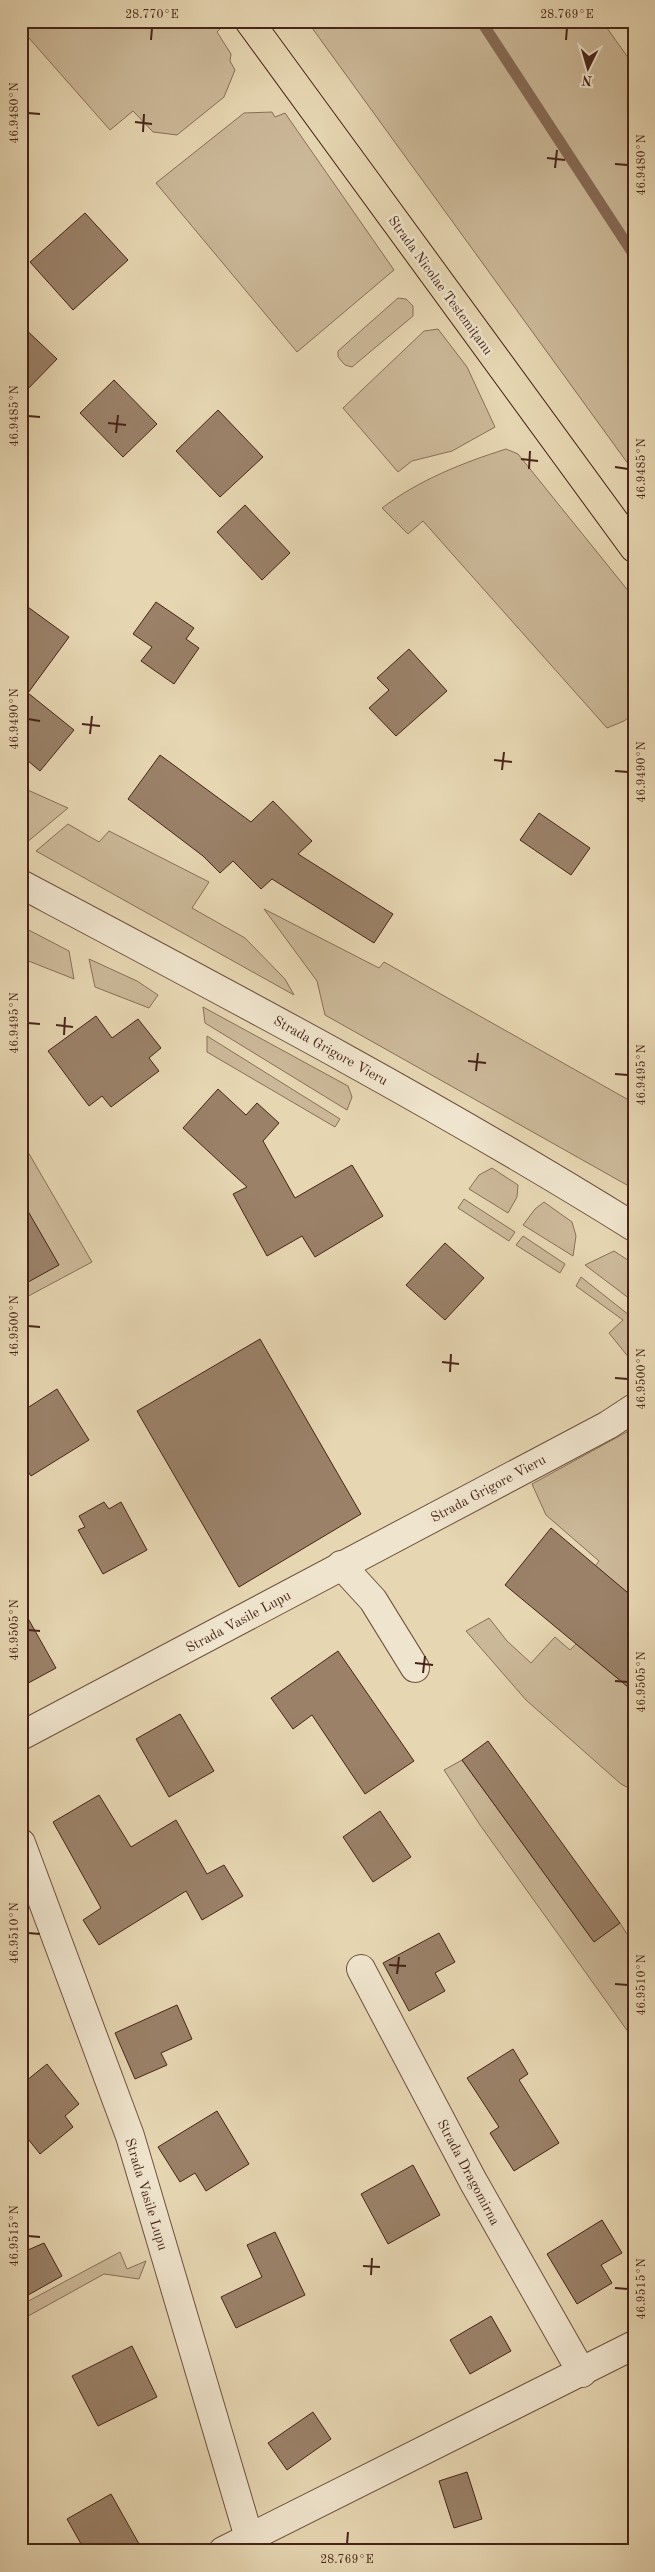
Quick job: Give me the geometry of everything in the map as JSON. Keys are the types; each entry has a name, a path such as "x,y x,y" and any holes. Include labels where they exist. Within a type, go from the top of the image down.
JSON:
{"main road":[{"name":"Strada Nicolae Testemițanu","path":"249,21 634,548"}],"street":[{"name":"Strada Grigore Vieru","path":"21,884 190,973 463,1123 634,1227"},
{"name":"Strada Grigore Vieru","path":"341,1565 608,1425 634,1408"},
{"path":"341,1565 373,1600 416,1668"},
{"name":"Strada Vasile Lupu","path":"21,1736 341,1565"},
{"name":"Strada Vasile Lupu","path":"21,1843 130,2136 251,2544"},
{"name":"Strada Dragomirna","path":"361,1969 473,2181 582,2373"},
{"path":"222,2551 251,2544 634,2345"}],"shaded area":[{"path":"21,21 214,21 220,29 217,32 231,54 230,61 235,70 224,97 177,135 153,132 133,111 110,130 21,29"},
{"path":"307,21 602,21 634,66 634,472"},
{"path":"272,112 275,117 285,113 394,270 297,352 156,183 244,113"},
{"path":"398,298 406,299 413,306 413,316 352,367 345,365 338,357 338,351"},
{"path":"438,329 467,367 495,427 452,451 412,461 398,472 343,408 424,331"},
{"path":"506,449 518,454 634,598 634,713 624,721 607,728 423,521 408,534 382,508 411,489 441,473"},
{"path":"21,787 68,808 26,843 21,841"},
{"path":"68,824 99,842 109,831 209,882 192,908 245,938 285,979 294,995 36,851"},
{"path":"264,909 379,968 384,962 634,1103 634,1189 325,1015 317,981"},
{"path":"21,926 69,951 74,979 21,958"},
{"path":"89,959 137,981 158,995 149,1008 95,987"},
{"path":"203,1007 348,1086 352,1097 347,1110 205,1023"},
{"path":"207,1036 340,1119 335,1127 207,1052"},
{"path":"21,1140 92,1262 21,1300"},
{"path":"492,1168 518,1185 517,1197 508,1213 469,1189 479,1175"},
{"path":"464,1199 515,1232 509,1241 458,1208"},
{"path":"544,1202 572,1222 576,1236 573,1256 523,1225 535,1209"},
{"path":"523,1236 565,1264 560,1273 516,1245"},
{"path":"614,1251 634,1264 634,1302 585,1265"},
{"path":"581,1277 634,1319 634,1364 609,1333 623,1320 576,1286"},
{"path":"634,1428 634,1598 595,1566 599,1561 546,1515 532,1484"},
{"path":"489,1618 507,1641 531,1663 555,1637 570,1650 576,1644 634,1692 634,1791 621,1784 526,1700 466,1631"},
{"path":"462,1760 594,1942 620,1923 629,1937 634,1933 634,2040 480,1825 444,1770"},
{"path":"120,2252 127,2269 146,2261 139,2279 104,2274 21,2320 21,2305"}],"building":[{"path":"85,213 128,260 73,310 30,262"},
{"path":"21,325 57,359 21,396"},
{"path":"114,380 157,424 123,457 80,413"},
{"path":"218,410 263,457 220,497 176,451"},
{"path":"245,505 290,553 262,580 217,532"},
{"path":"21,602 69,637 28,693 74,730 40,771 21,755"},
{"path":"156,602 194,628 186,639 199,648 174,684 141,661 152,647 133,634"},
{"path":"409,649 447,691 396,736 369,708 389,690 377,678"},
{"path":"160,755 251,822 273,801 312,841 298,854 393,914 374,943 272,879 261,889 233,861 220,873 203,856 128,799"},
{"path":"539,813 590,848 571,875 520,840"},
{"path":"96,1016 112,1038 138,1019 161,1048 149,1058 159,1071 111,1107 102,1096 89,1106 48,1051"},
{"path":"218,1089 246,1115 257,1103 279,1123 263,1141 295,1198 352,1165 383,1216 315,1257 302,1236 267,1256 233,1194 247,1187 183,1128"},
{"path":"21,1199 59,1265 21,1286"},
{"path":"445,1243 484,1278 445,1320 406,1285"},
{"path":"260,1339 361,1514 239,1587 137,1411"},
{"path":"57,1389 89,1440 31,1476 21,1461 21,1412"},
{"path":"104,1502 109,1509 121,1502 147,1550 103,1574 78,1530 85,1527 79,1516"},
{"path":"551,1528 634,1598 634,1692 505,1585"},
{"path":"21,1606 56,1668 21,1687"},
{"path":"338,1651 414,1761 365,1794 312,1715 293,1729 271,1698"},
{"path":"180,1714 214,1771 169,1797 136,1739"},
{"path":"488,1741 620,1923 594,1942 462,1760"},
{"path":"99,1795 131,1847 176,1820 207,1874 224,1865 243,1896 202,1920 186,1891 99,1945 83,1920 101,1908 53,1822"},
{"path":"380,1811 411,1857 373,1882 343,1837"},
{"path":"439,1933 455,1962 435,1973 445,1991 409,2011 383,1963"},
{"path":"177,2005 192,2039 161,2053 167,2065 135,2079 115,2033"},
{"path":"513,2049 528,2074 519,2080 559,2143 514,2171 490,2133 499,2127 467,2078"},
{"path":"47,2064 79,2104 65,2116 73,2127 40,2154 21,2130 21,2085"},
{"path":"217,2111 249,2164 206,2191 195,2173 180,2182 158,2147"},
{"path":"413,2165 440,2215 388,2244 361,2194"},
{"path":"602,2220 622,2253 601,2265 612,2283 577,2304 547,2254"},
{"path":"275,2232 305,2295 236,2328 221,2297 262,2277 247,2245"},
{"path":"44,2243 62,2276 21,2299 21,2253"},
{"path":"491,2316 511,2351 470,2374 450,2340"},
{"path":"132,2346 157,2397 98,2426 72,2376"},
{"path":"313,2412 331,2439 287,2470 268,2443"},
{"path":"467,2472 482,2519 454,2528 439,2481"},
{"path":"111,2494 143,2551 85,2551 67,2519"}],"waterway":[{"path":"481,21 634,255"}]}
